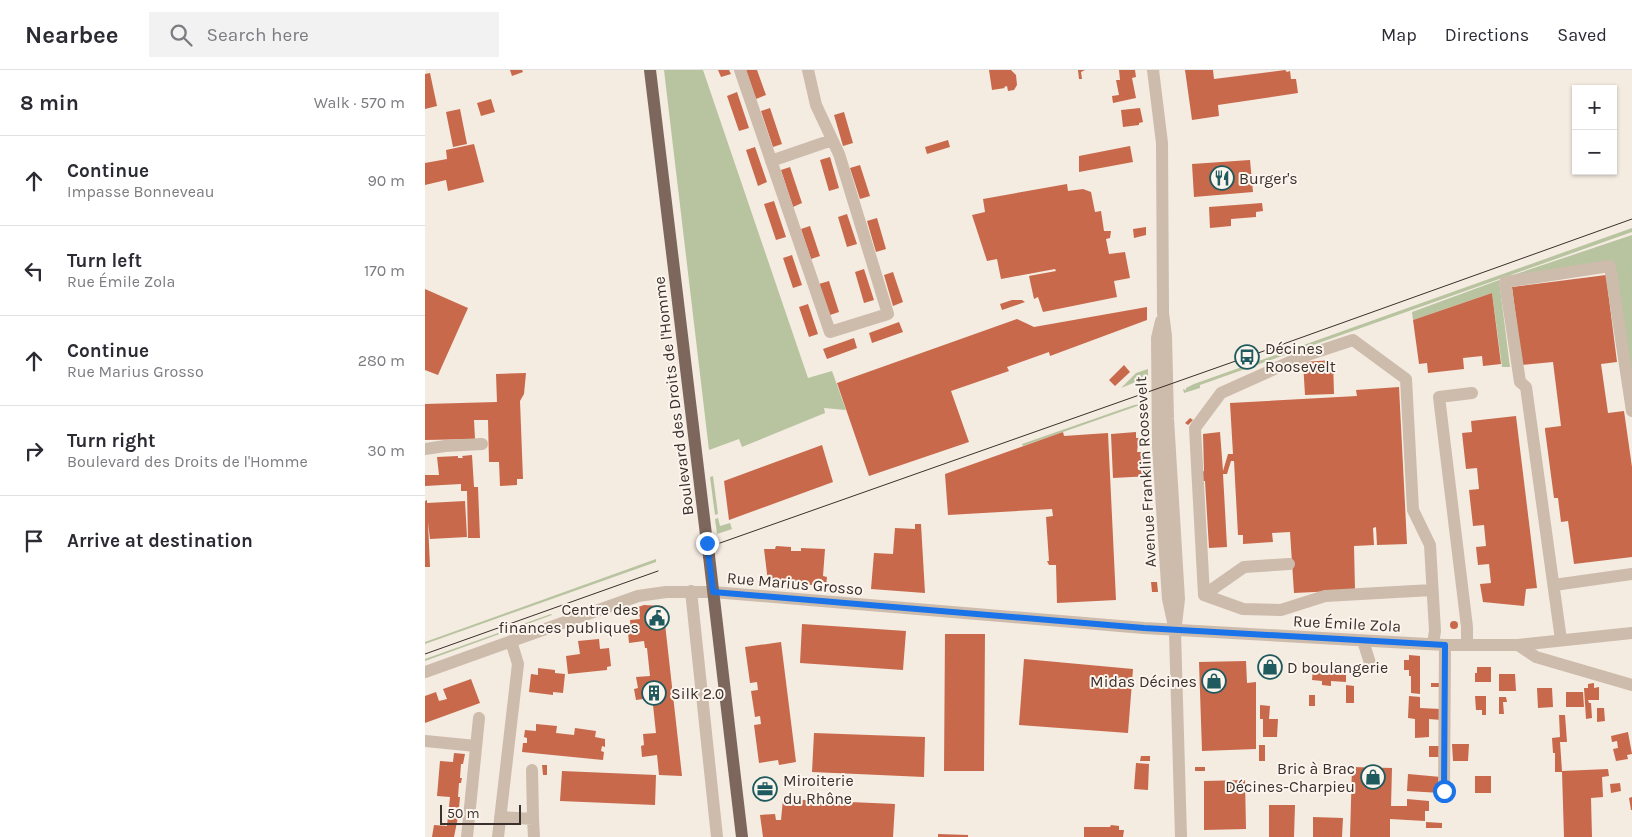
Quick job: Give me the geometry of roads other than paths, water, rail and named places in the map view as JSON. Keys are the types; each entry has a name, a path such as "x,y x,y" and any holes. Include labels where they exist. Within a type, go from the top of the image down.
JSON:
{"main road":[{"name":"Boulevard des Droits de l'Homme","path":"650,70 742,837"}],"street":[{"path":"740,70 831,332 888,314 839,154 816,105 807,70"},
{"name":"Avenue Franklin Roosevelt","path":"1153,70 1162,143 1163,313 1166,336 1163,419 1179,599 1175,629 1181,837"},
{"path":"771,161 833,140"},
{"path":"1561,640 1526,387 1520,382 1505,282 1610,266 1632,411"},
{"path":"1204,595 1195,428 1221,393 1301,357 1353,340 1406,379 1413,510 1430,545 1435,631 1439,645 1444,791"},
{"path":"1467,646 1466,619 1439,397 1472,393"},
{"path":"425,449 482,444"},
{"path":"1204,595 1245,567 1289,564"},
{"path":"1553,585 1632,574"},
{"path":"1204,595 1243,609 1281,610 1325,596 1432,590"},
{"path":"691,591 717,837"},
{"name":"Rue Marius Grosso","path":"425,672 638,596 666,592 713,592 1175,629"},
{"name":"Rue Émile Zola","path":"1175,629 1467,646 1518,645 1632,633"},
{"path":"498,837 518,664 511,641"},
{"path":"1363,641 1371,663"},
{"path":"1518,645 1536,657 1632,685"},
{"path":"467,837 479,718"},
{"path":"425,741 476,746"},
{"path":"532,770 533,837"},
{"path":"500,817 533,819"}],"tram line":[{"path":"720,543 1632,219"},
{"path":"425,654 658,571"}],"place":[{"name":"Burger's","path":"1222,178"},
{"name":"Décines Roosevelt","path":"1247,357"},
{"name":"Centre des finances publiques","path":"657,618"},
{"name":"D boulangerie","path":"1270,667"},
{"name":"Midas Décines","path":"1214,681"},
{"name":"Silk 2.0","path":"654,693"},
{"name":"Bric à Brac Décines-Charpieu","path":"1373,777"},
{"name":"Miroiterie du Rhône","path":"765,789"}]}
